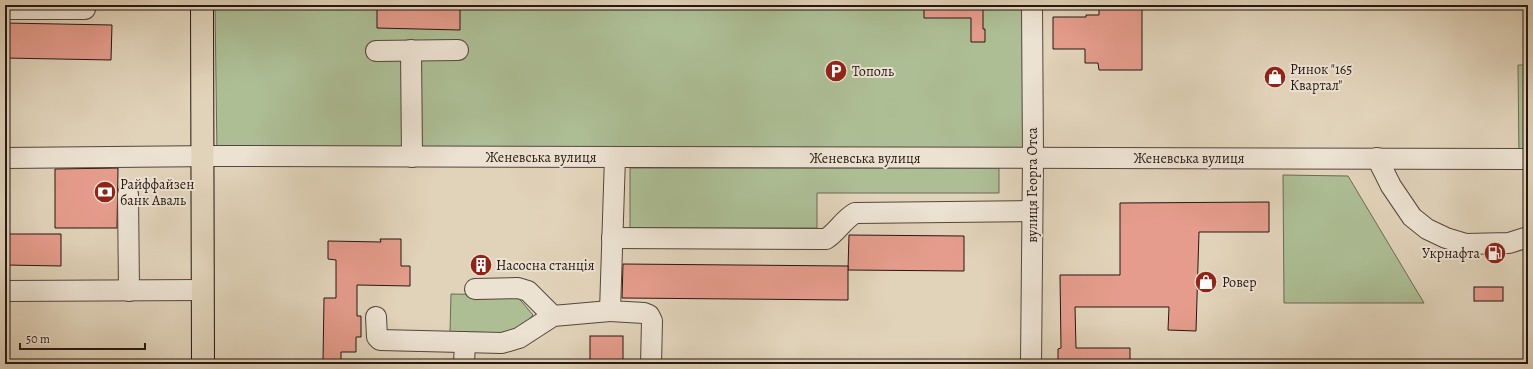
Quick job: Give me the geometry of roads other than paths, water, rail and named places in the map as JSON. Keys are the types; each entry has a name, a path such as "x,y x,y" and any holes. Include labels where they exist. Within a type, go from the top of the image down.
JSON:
{"main road":[{"path":"202,5 203,364"}],"street":[{"name":"вулиця Георга Отса","path":"1031,364 1033,158 1032,5"},
{"path":"5,9 85,9"},
{"path":"376,50 458,50"},
{"path":"411,50 412,157"},
{"name":"Женевська вулиця","path":"5,158 203,156 1528,158"},
{"path":"610,311 615,157"},
{"path":"1377,158 1391,186 1412,217 1427,229 1446,238 1466,244 1509,243 1528,238"},
{"path":"128,194 129,291"},
{"path":"612,238 826,239 832,235 847,218 855,213 1032,211"},
{"path":"475,289 518,288 528,291 553,316"},
{"path":"5,291 203,290"},
{"path":"376,317 377,337 380,340 502,342 519,338 553,316 610,311 644,313 650,315 652,321 651,364"},
{"path":"464,364 465,342"}],"place":[{"name":"Тополь","path":"836,71"},
{"name":"Ринок \"165 Квартал\"","path":"1275,77"},
{"name":"Райффайзен банк Аваль","path":"105,192"},
{"name":"Укрнафта","path":"1495,253"},
{"name":"Насосна станція","path":"481,265"},
{"name":"Ровер","path":"1206,282"}]}
